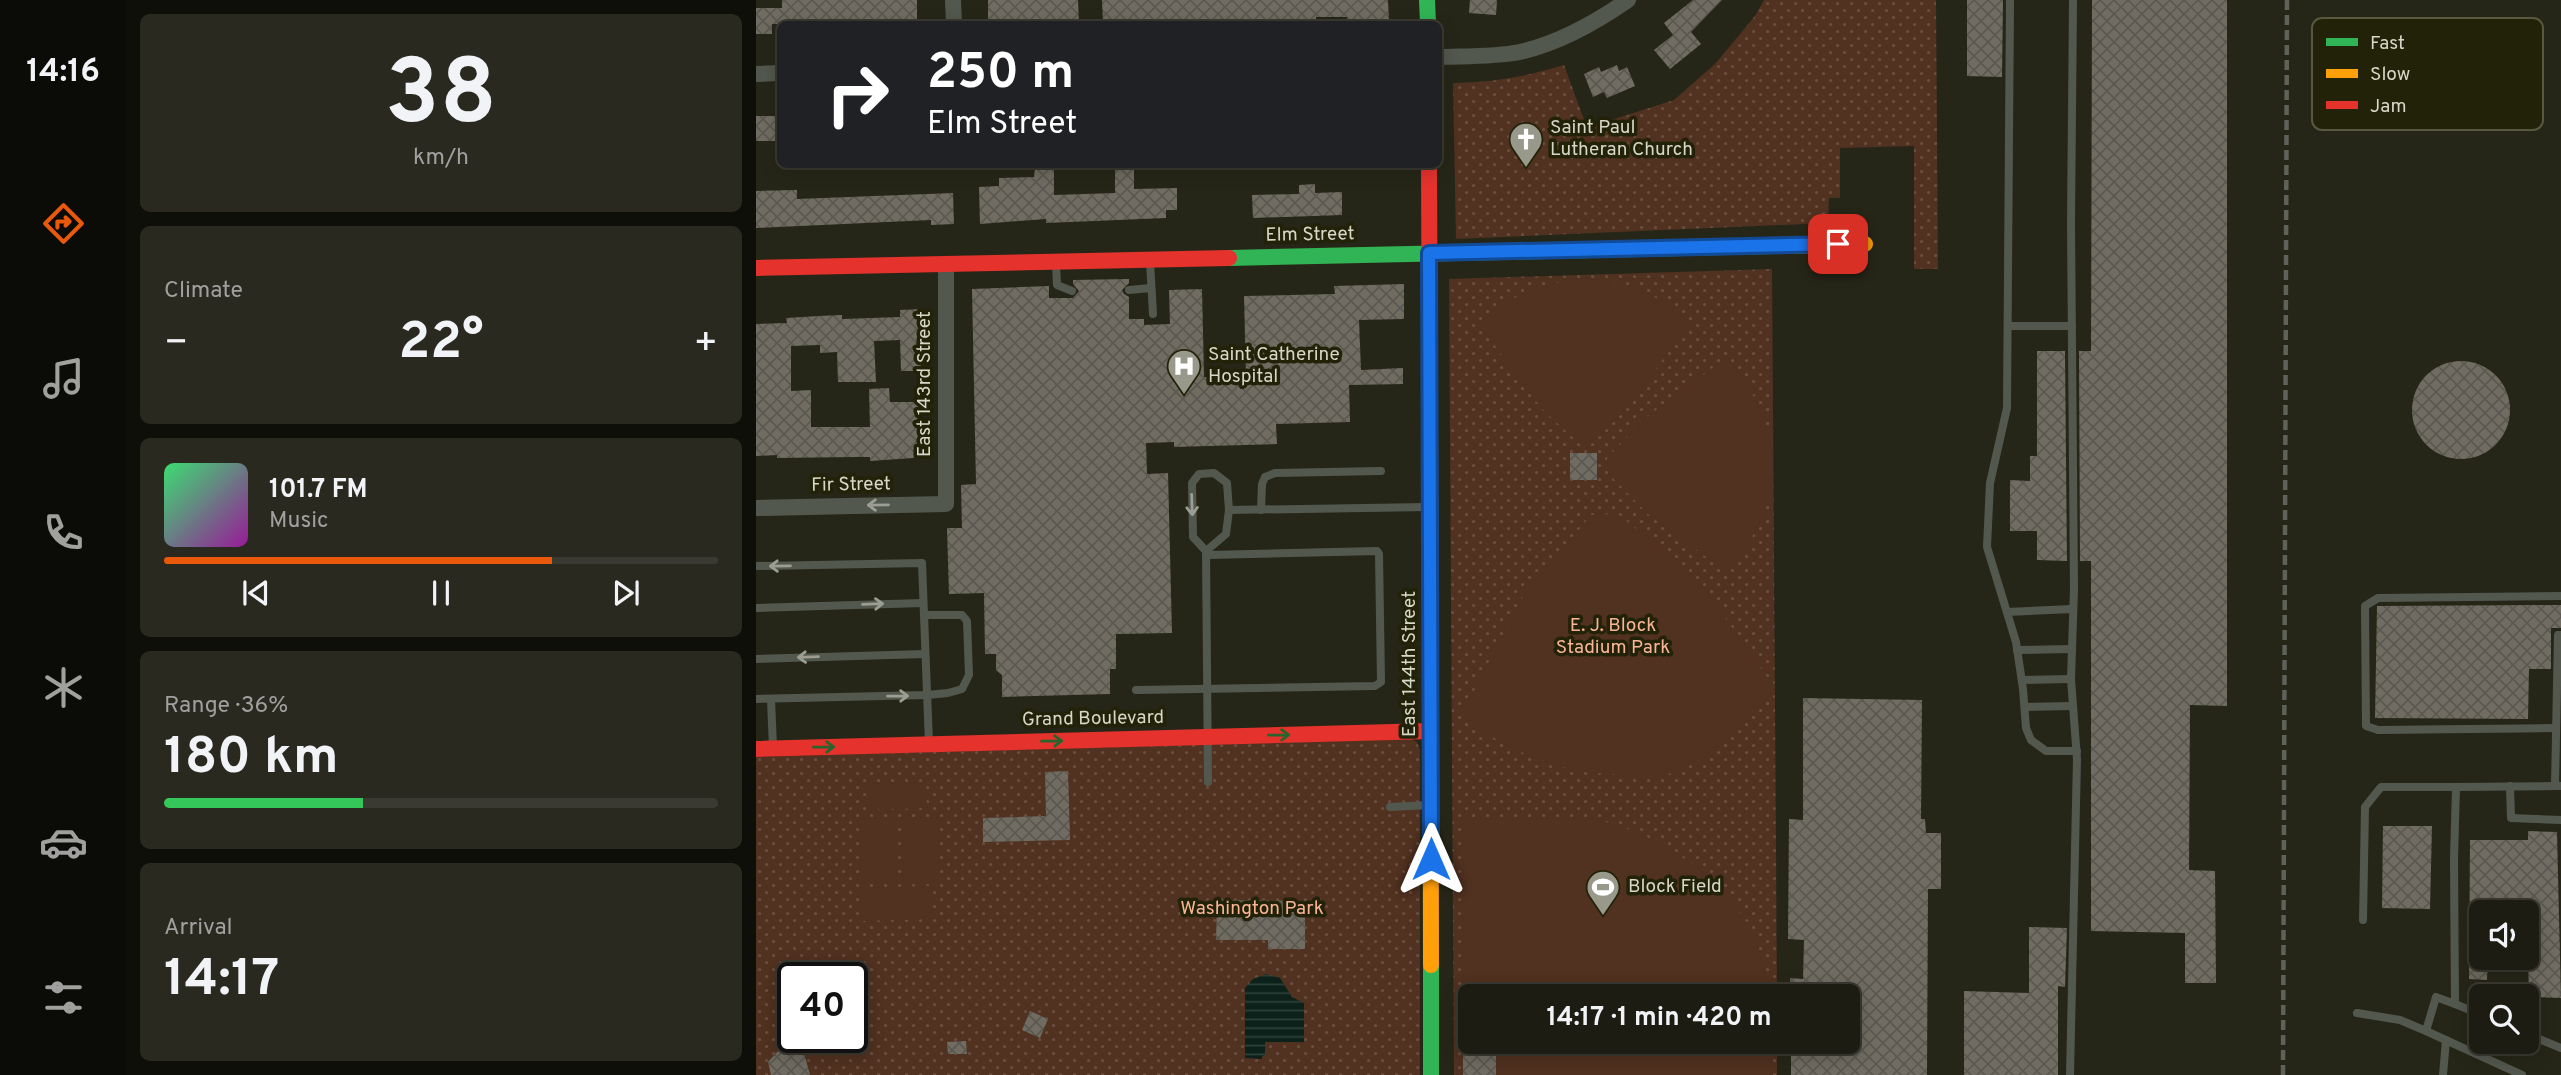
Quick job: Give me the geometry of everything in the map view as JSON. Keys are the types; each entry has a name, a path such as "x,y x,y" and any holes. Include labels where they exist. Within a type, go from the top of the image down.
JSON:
{"street":[{"path":"953,0 954,21"},
{"path":"1427,0 1428,21"},
{"path":"1442,57 1495,55 1539,46 1581,29 1628,0"},
{"path":"756,74 777,73"},
{"name":"East 144th Street","path":"1429,168 1432,1075"},
{"name":"Elm Street","path":"756,268 1865,244"},
{"name":"East 143rd Street","path":"946,264 946,504"},
{"name":"Fir Street","path":"756,508 946,504"},
{"name":"Grand Boulevard","path":"764,748 1431,731"}],"lane":[{"path":"2010,0 2007,408 1990,483 1987,547 2017,650 2026,728 2031,740 2046,751 2077,751"},
{"path":"2070,1075 2077,751 2071,679 2073,0"},
{"path":"1150,259 1153,314"},
{"path":"1056,261 1057,285 1072,291"},
{"path":"1129,290 1151,288"},
{"path":"2008,326 2072,326"},
{"path":"1261,510 1262,484 1265,477 1275,473 1381,471"},
{"path":"1207,553 1226,534 1229,510 1227,483 1214,473 1199,474 1192,483 1194,537 1207,553 1208,782"},
{"path":"1229,510 1430,507"},
{"path":"1136,690 1379,685 1381,682 1379,554 1374,550 1207,553"},
{"path":"756,566 922,563 929,744"},
{"path":"2556,728 2378,730 2366,726 2365,606 2378,598 2561,596"},
{"path":"756,608 923,603"},
{"path":"2007,612 2073,609"},
{"path":"756,699 927,695 962,689 967,683 970,668 965,618 956,614 924,615"},
{"path":"2363,920 2365,807 2381,787 2558,786 2556,728 2558,635 2561,635"},
{"path":"2017,650 2072,649"},
{"path":"756,659 925,654"},
{"path":"2022,680 2071,679"},
{"path":"764,748 771,699"},
{"path":"2025,707 2072,706"},
{"path":"2510,786 2511,818 2561,820"},
{"path":"2455,1004 2456,787"},
{"path":"1390,807 1431,805"},
{"path":"2426,1031 2436,997 2469,1010"},
{"path":"2357,1013 2400,1020 2522,1075"},
{"path":"2539,1039 2561,1048"},
{"path":"2443,1075 2446,1040"}],"green space":[{"path":"1764,0 1936,0 1938,269 1914,269 1914,146 1840,148 1840,198 1829,198 1828,223 1456,239 1453,83 1509,78 1564,65 1587,128 1674,100 1715,64 1755,16"},
{"name":"E. J. Block Stadium Park","path":"1772,269 1777,984 1458,984 1458,1054 1777,1054 1777,1075 1454,1075 1449,279"},
{"path":"1575,279 1607,281 1637,289 1664,303 1690,323 1629,405 1592,444 1580,444 1542,409 1478,323 1523,294"},
{"path":"1727,357 1747,384 1761,411 1769,438 1772,465 1770,492 1761,518 1747,545 1727,572 1649,515 1608,473 1607,458 1644,419"},
{"path":"1618,514 1699,581 1775,688 1730,738 1702,758 1668,774 1603,774 1551,763 1516,750 1485,732 1464,710 1522,598 1591,515"},
{"name":"Washington Park","path":"1411,739 1417,742 1420,750 1420,1075 756,1075 756,757"},
{"path":"926,782 927,808 870,810 870,784"},
{"path":"939,817 940,881 904,882 903,818"},
{"name":"Block Field","path":"1583,817 1631,830 1655,841 1700,870 1736,907 1754,935 1766,984 1463,984 1464,820"},
{"path":"895,818 897,882 861,883 859,819"},
{"path":"932,886 933,919 862,921 861,888"},
{"name":"Block Field","path":"1463,1054 1771,1054 1771,1075 1463,1075"}],"shaded area":[{"path":"1266,974 1280,978 1292,997 1304,1003 1304,1042 1265,1042 1265,1055 1262,1059 1245,1058 1245,988 1253,979"}],"building":[{"path":"782,0 917,0 917,21 777,21 777,24 772,24 772,34 756,34 756,8 782,8"},
{"path":"988,0 1078,0 1079,21 988,21"},
{"path":"1102,0 1388,0 1389,20 1347,21 1347,17 1316,17 1316,21 1103,21"},
{"path":"1470,0 1497,0 1496,15 1469,13"},
{"path":"1693,0 1722,0 1691,32 1701,44 1670,69 1654,50 1673,35 1664,23"},
{"path":"1967,0 2003,0 2002,77 1967,76"},
{"path":"2092,0 2227,0 2227,706 2190,705 2189,870 2215,871 2216,983 2185,983 2185,933 2091,931 2091,561 2080,561 2079,351 2091,351"},
{"path":"1617,65 1619,71 1627,67 1635,86 1607,98 1604,92 1593,97 1584,74 1599,67 1601,72"},
{"path":"756,116 777,116 777,141 756,141"},
{"path":"1035,168 1054,169 1054,195 1115,193 1115,168 1134,168 1134,189 1177,188 1177,210 1166,210 1166,218 1046,223 1046,219 980,224 979,187 999,186 999,178 1034,177"},
{"path":"1315,184 1315,193 1342,192 1342,215 1253,218 1252,195 1299,194 1299,185"},
{"path":"797,190 797,199 953,193 954,224 931,225 931,220 756,228 756,191"},
{"path":"1129,279 1129,283 1122,290 1129,297 1129,319 1144,319 1144,325 1170,324 1169,290 1202,289 1204,377 1246,376 1244,296 1335,294 1334,286 1404,284 1404,319 1359,320 1361,370 1403,368 1403,384 1349,385 1350,422 1276,424 1277,444 1174,447 1174,442 1146,443 1147,474 1168,473 1172,633 1116,634 1116,669 1110,669 1110,694 1002,697 1002,675 996,670 996,654 985,654 984,593 949,594 947,528 962,528 961,485 976,484 972,289 1049,286 1049,298 1073,298 1079,291 1073,280"},
{"path":"923,309 924,347 920,347 921,371 901,371 900,340 874,341 876,382 838,382 837,352 820,353 820,345 791,346 791,391 811,390 811,427 870,427 869,389 889,388 890,402 921,402 921,430 926,430 927,457 870,461 870,457 756,456 756,324 787,323 786,318 819,316 842,315 842,319 900,317 900,310"},
{"path":"2037,351 2065,351 2067,561 2037,560 2037,531 2010,531 2010,480 2030,481 2030,456 2037,456"},
{"path":"2461,361 2480,364 2496,375 2507,391 2510,410 2507,429 2496,445 2480,456 2461,459 2442,456 2426,445 2415,429 2412,410 2415,391 2426,375 2442,364"},
{"path":"1570,453 1597,453 1597,480 1570,480"},
{"path":"2561,605 2561,628 2551,628 2551,669 2529,669 2528,719 2375,718 2377,606"},
{"path":"1803,698 1922,700 1921,819 1925,819 1926,833 1941,833 1941,889 1928,889 1927,1075 1791,1075 1791,1054 1860,1054 1860,984 1790,984 1790,978 1803,979 1804,940 1788,939 1789,819 1803,820"},
{"path":"1068,771 1070,840 983,842 983,818 1046,816 1045,772"},
{"path":"2383,826 2432,826 2430,909 2382,908"},
{"path":"2528,831 2557,832 2561,998 2539,997 2539,984 2529,984 2528,970 2539,970 2539,900 2470,900 2470,840 2528,840"},
{"path":"1217,900 1305,901 1305,949 1268,949 1268,940 1216,940"},
{"path":"2029,927 2067,928 2065,987 2058,986 2058,1075 1964,1075 1964,991 2029,993"},
{"path":"2469,970 2487,970 2487,980 2469,979"},
{"path":"1030,1011 1048,1019 1040,1038 1022,1030"},
{"path":"966,1041 967,1054 948,1054 947,1042"},
{"path":"777,1052 804,1053 810,1075 771,1075 768,1062"},
{"path":"1463,1054 1496,1054 1496,1075 1463,1075"}],"railway":[{"path":"2283,1075 2287,0"}],"traffic: fast":[{"path":"1427,0 1428,21"},
{"path":"1229,258 1773,246"},
{"path":"1431,965 1431,1075"}],"traffic: slow":[{"path":"1773,246 1865,244"},
{"path":"1430,433 1431,965"}],"traffic: jam":[{"path":"1429,168 1430,433"},
{"path":"756,268 1229,258"},
{"path":"756,749 1431,731"}],"place":[{"name":"Saint Paul Lutheran Church","path":"1526,169"},
{"name":"Saint Catherine Hospital","path":"1184,396"},
{"name":"Block Field","path":"1603,917"}],"route":[{"path":"1431,859 1429,253 1838,244"}]}
